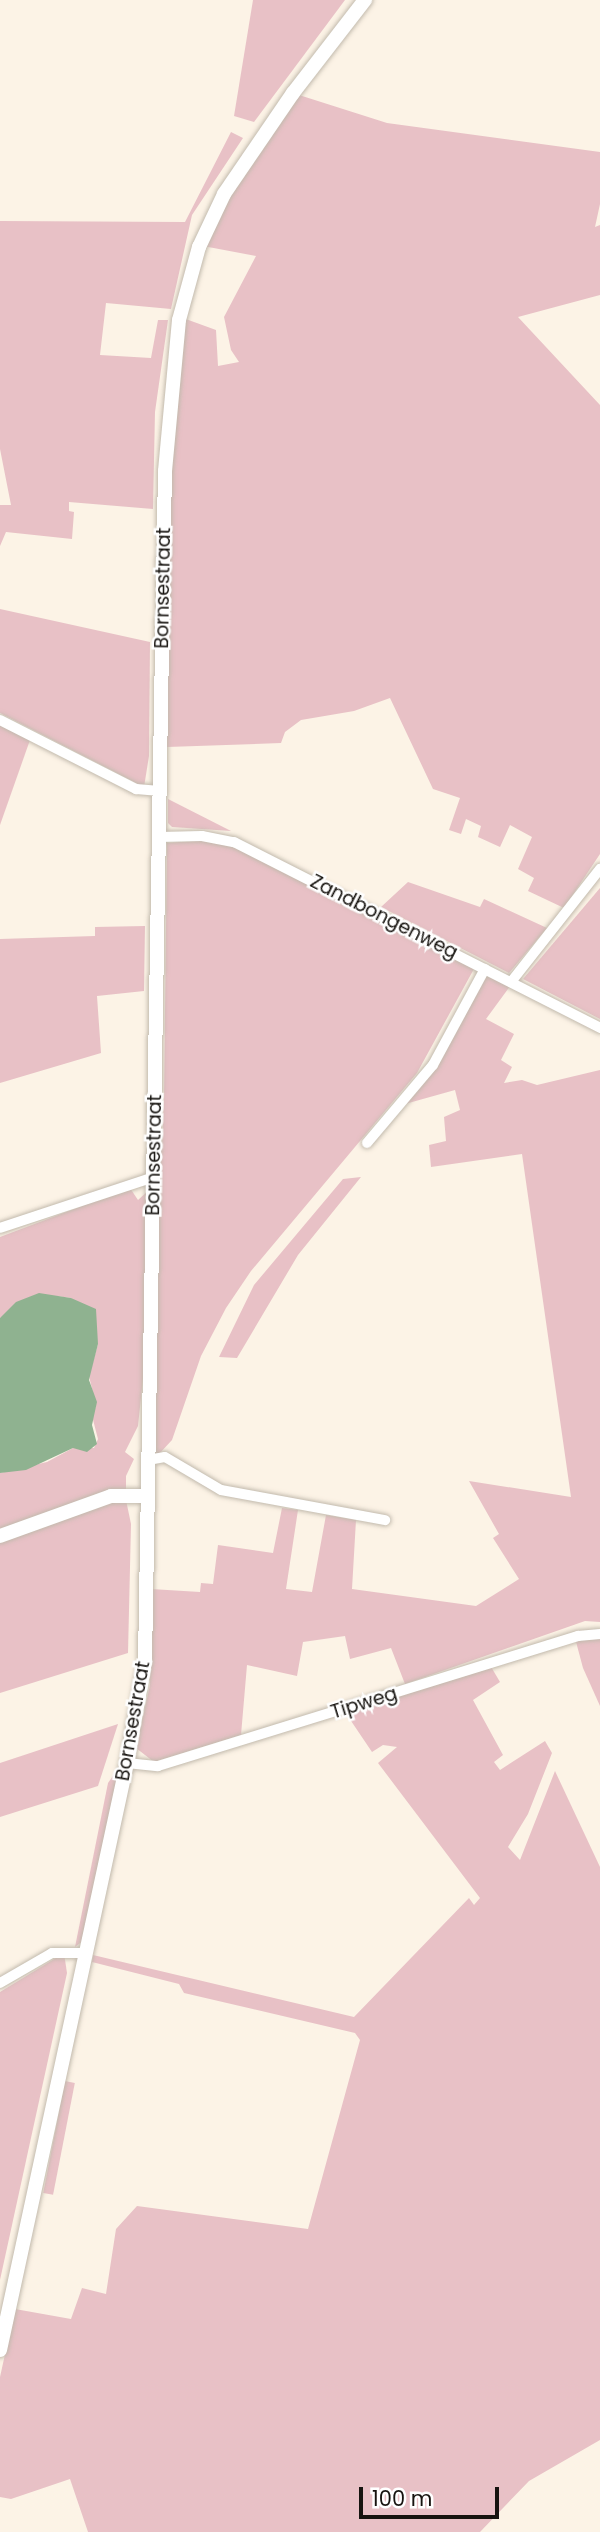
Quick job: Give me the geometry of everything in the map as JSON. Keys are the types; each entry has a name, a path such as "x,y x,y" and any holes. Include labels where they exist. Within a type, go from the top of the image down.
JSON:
{"street":[{"name":"Bornsestraat","path":"0,2350 127,1763 145,1662 165,471 170,394 187,282 210,222 246,157 365,0"},
{"path":"0,720 136,789 160,791"},
{"name":"Zandbongenweg","path":"159,837 202,836 234,842 600,1028"},
{"path":"511,982 600,869"},
{"path":"367,1143 433,1065 485,969"},
{"path":"0,1228 154,1177"},
{"path":"148,1460 165,1457 221,1490 385,1520"},
{"path":"0,1535 111,1496 147,1496"},
{"name":"Tipweg","path":"127,1763 158,1766 578,1636 600,1634"},
{"path":"0,1983 52,1953 86,1953"}],"shaded area":[{"path":"253,0 345,0 254,122 234,116"},
{"path":"299,95 387,123 600,152 600,204 595,227 600,225 600,295 518,317 600,405 600,854 564,908 528,891 534,878 518,869 532,837 510,825 500,847 478,837 481,826 466,819 461,834 449,830 460,798 433,789 390,698 354,711 301,720 285,732 281,743 167,747 171,469 183,318 216,330 218,366 239,362 231,350 224,317 256,256 203,246 227,198"},
{"path":"231,132 243,138 192,215 171,309 106,303 100,355 151,358 158,320 168,320 155,412 153,509 69,502 69,511 74,512 72,539 6,532 0,546 0,505 11,505 0,449 0,221 185,222"},
{"path":"0,609 150,642 149,756 144,787 0,713"},
{"path":"0,725 30,740 0,825"},
{"path":"168,799 231,831 172,827 168,823"},
{"path":"220,839 475,967 417,1073 251,1271 226,1308 201,1356 172,1440 159,1454 154,1452 157,1144 162,1144 164,1097 167,843"},
{"path":"408,882 480,907 484,899 547,928 509,973 381,907"},
{"path":"600,888 600,1019 523,979"},
{"path":"145,926 144,991 97,996 101,1053 0,1083 0,939 95,936 95,927"},
{"path":"487,973 511,985 486,1019 514,1034 501,1060 512,1067 504,1083 522,1080 537,1085 600,1070 600,1622 585,1621 405,1684 391,1648 350,1659 345,1636 303,1642 297,1676 247,1665 241,1735 154,1762 136,1748 150,1685 151,1589 200,1592 201,1583 213,1584 218,1545 273,1553 282,1508 298,1510 286,1589 312,1592 326,1515 356,1520 352,1589 476,1606 519,1579 493,1538 499,1534 469,1481 571,1497 522,1154 431,1167 429,1145 446,1141 444,1117 460,1110 455,1090 405,1104"},
{"path":"361,1177 298,1255 237,1358 219,1357 254,1285 343,1179"},
{"path":"130,1188 138,1200 149,1190 148,1331 138,1426 125,1452 134,1459 126,1476 126,1490 0,1531 0,1473 47,1462 73,1448 94,1448 98,1439 92,1416 96,1406 89,1376 98,1344 71,1298 56,1296 0,1318 0,1237"},
{"path":"39,1293 71,1298 96,1309 98,1344 89,1380 97,1402 92,1425 97,1444 87,1452 73,1448 26,1470 0,1473 0,1318 16,1302"},
{"path":"126,1500 131,1524 128,1653 0,1693 0,1542 106,1501"},
{"path":"575,1638 600,1639 600,1706 583,1668"},
{"path":"490,1665 500,1682 473,1700 503,1755 494,1762 500,1770 545,1741 552,1753 528,1814 508,1847 520,1860 555,1771 600,1867 600,2440 529,2481 480,2532 88,2532 70,2479 11,2499 0,2497 0,2377 15,2309 71,2319 82,2288 106,2294 116,2229 137,2206 308,2229 360,2040 355,2033 184,1993 179,1984 92,1962 93,1955 354,2017 469,1898 474,1905 480,1898 378,1763 397,1747 383,1745 372,1752 345,1712"},
{"path":"118,1724 98,1786 0,1817 0,1763"},
{"path":"122,1763 83,1941 75,1947 108,1783"},
{"path":"64,1953 67,1973 0,2280 0,1992"},
{"path":"65,2081 75,2083 53,2195 43,2193"}]}
